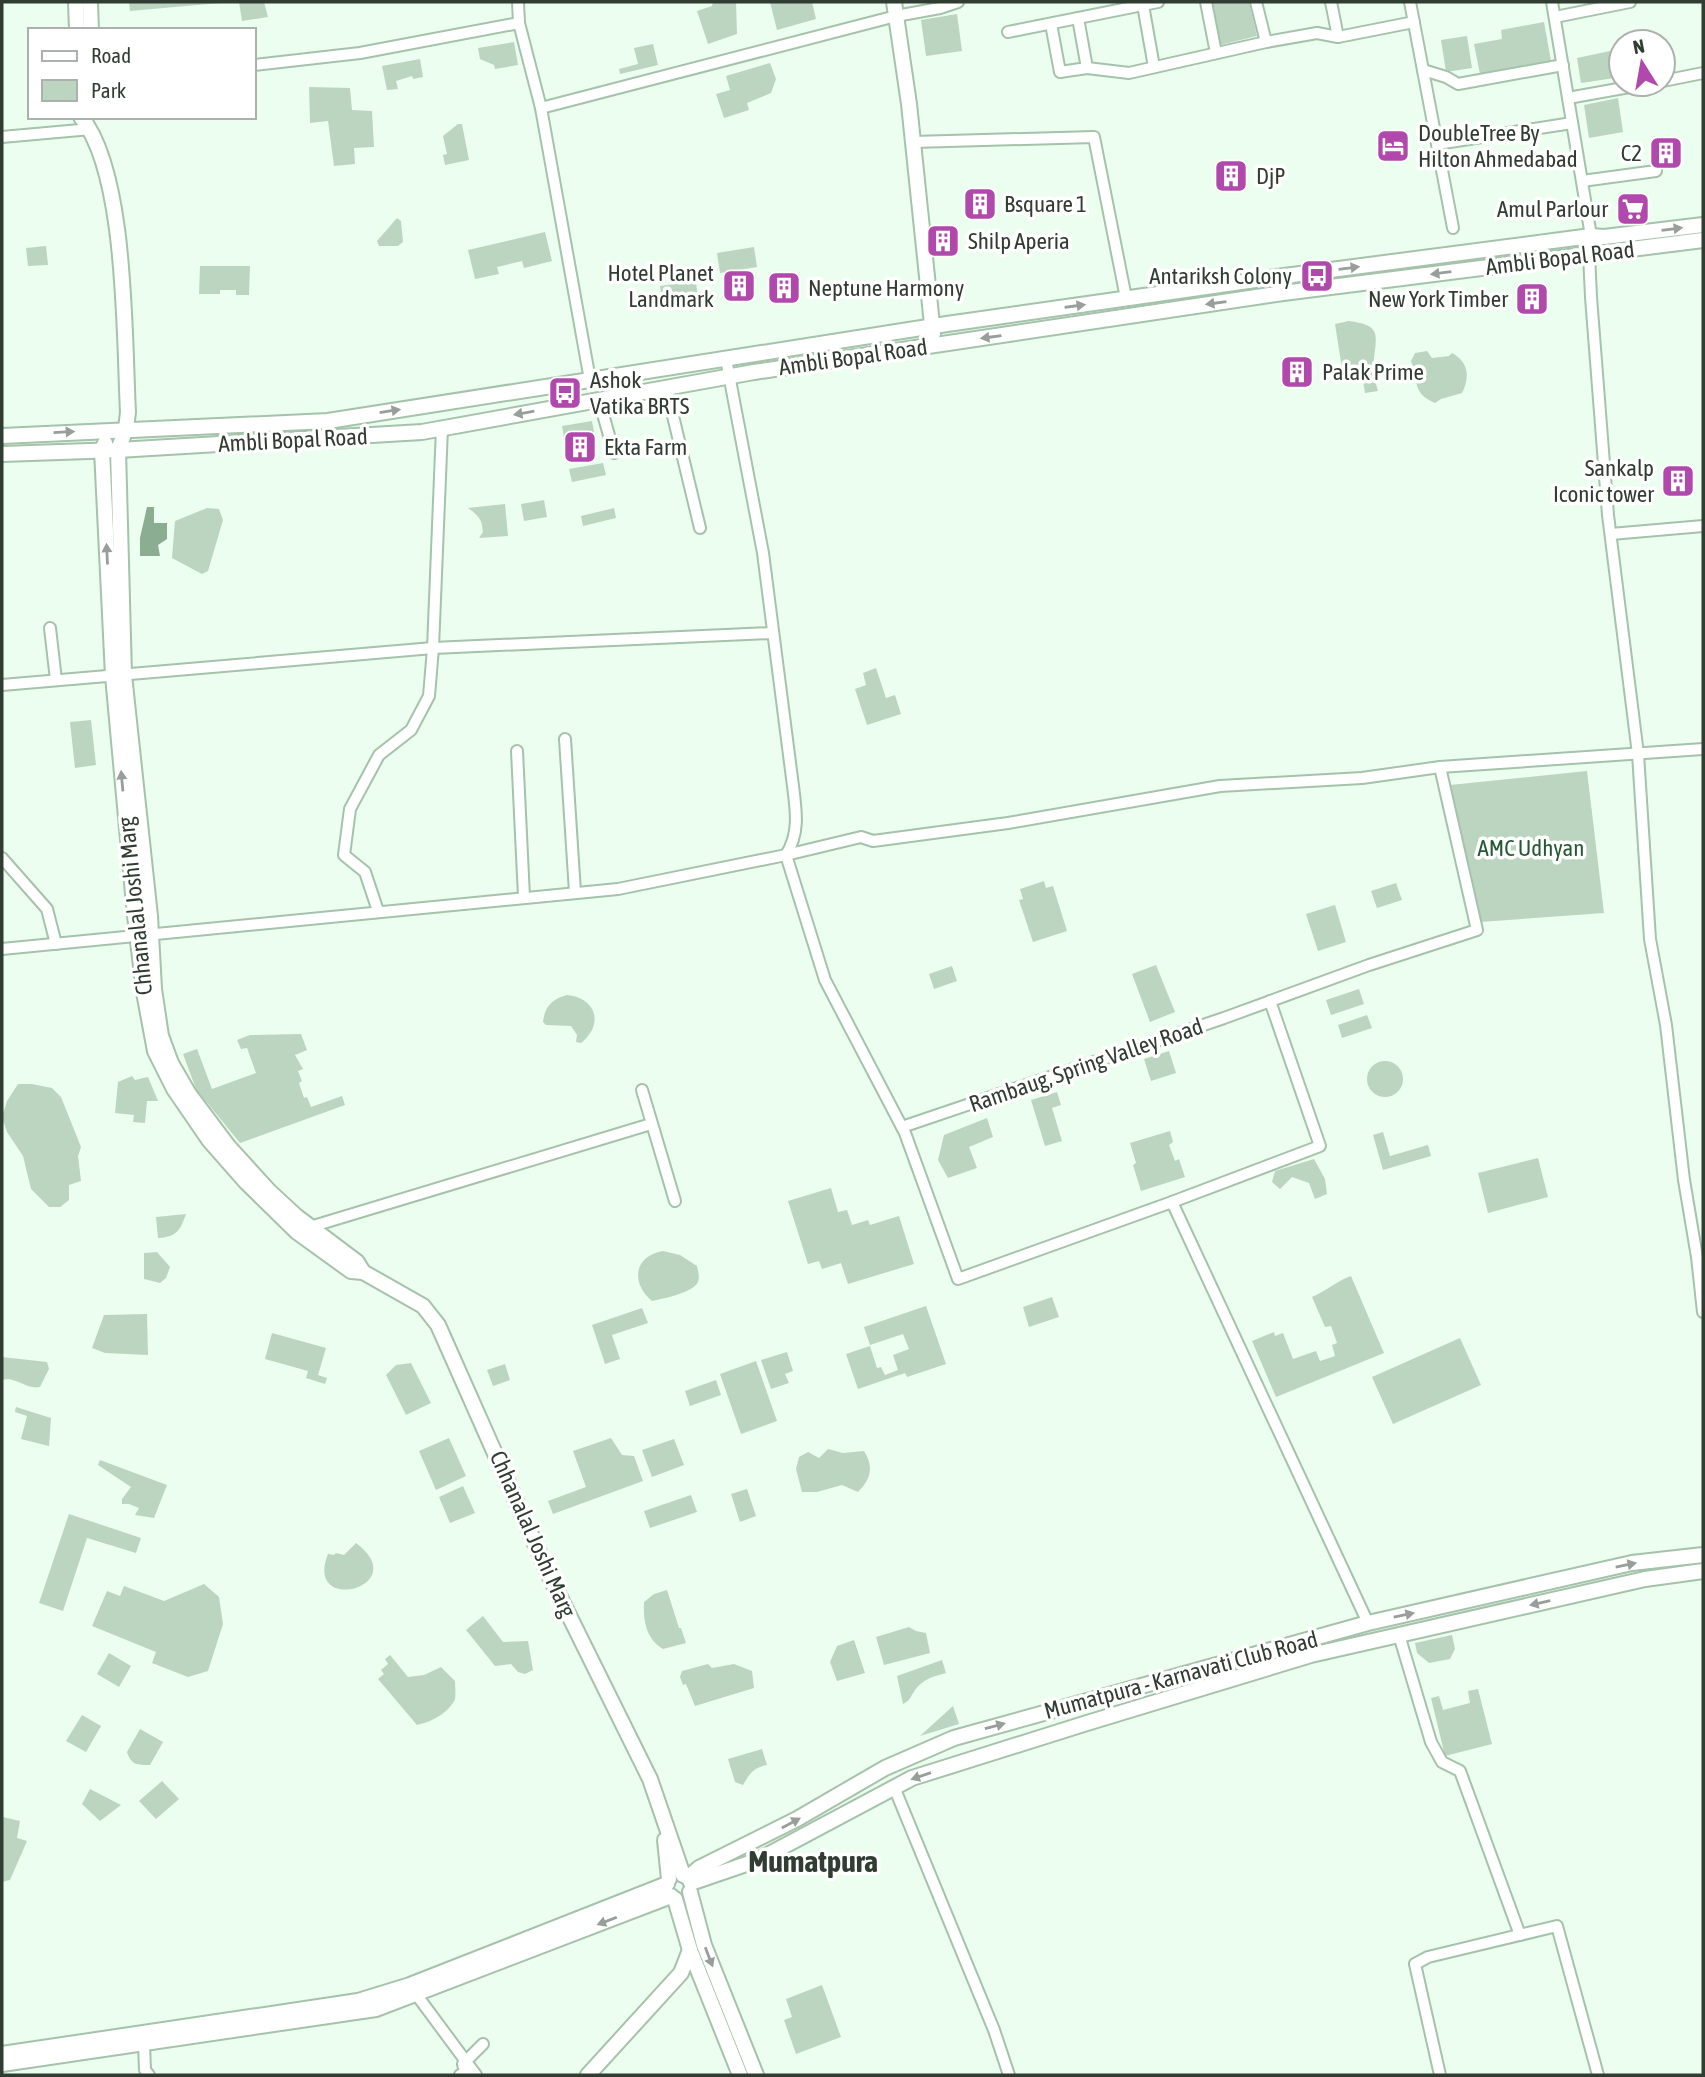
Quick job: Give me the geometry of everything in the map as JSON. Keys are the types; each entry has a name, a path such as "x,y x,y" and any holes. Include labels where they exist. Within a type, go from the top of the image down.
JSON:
{"street":[{"path":"76,2 77,28"},
{"path":"90,2 91,28"},
{"path":"518,2 519,23 541,108 590,380"},
{"path":"541,108 895,9 940,8 958,2"},
{"path":"1008,32 1158,2"},
{"path":"1206,2 1216,53"},
{"path":"1256,2 1266,42"},
{"path":"1331,2 1338,37"},
{"path":"1410,2 1453,228"},
{"path":"1552,2 1591,236 1589,254 1611,534 1638,754 1650,939 1666,1025 1703,1312"},
{"path":"1555,17 1630,2"},
{"path":"1143,5 1154,68"},
{"path":"895,9 913,142 935,345"},
{"path":"1078,18 1087,68"},
{"path":"1051,24 1060,72 1087,68 1129,73 1266,42 1317,33 1338,37 1414,22"},
{"path":"256,65 360,53 519,23"},
{"path":"1423,70 1458,84 1563,65"},
{"path":"1677,78 1703,73"},
{"path":"1568,98 1607,91"},
{"path":"2,137 88,122 113,199 120,256 128,412 127,429 118,450"},
{"path":"1437,144 1572,123"},
{"path":"913,142 1094,137 1126,299"},
{"path":"1582,181 1656,171"},
{"name":"Ambli Bopal Road","path":"2,436 328,421 1126,299 1591,236 1604,237 1703,225"},
{"name":"Ambli Bopal Road","path":"2,454 422,432 730,376 935,345 1283,293 1703,240"},
{"path":"726,359 754,498 796,814 793,845 786,855"},
{"path":"666,387 699,528"},
{"path":"599,400 614,453"},
{"path":"102,450 110,430 128,412"},
{"path":"378,911 365,872 344,855 350,809 379,755 411,730 429,696 442,428"},
{"name":"Chhanalal Joshi Marg","path":"102,450 118,676 144,936 146,1008 174,1089 209,1140 246,1182 297,1232 344,1267 363,1272 423,1306 438,1325 548,1573 650,1779 666,1829 664,1834 679,1886"},
{"name":"Chhanalal Joshi Marg","path":"118,450 118,676"},
{"path":"1611,534 1703,526"},
{"path":"50,628 56,680"},
{"path":"2,685 433,648 772,633"},
{"path":"565,739 575,892"},
{"path":"2,949 618,889 861,837 873,841 1008,823 1220,786 1362,778 1440,767 1703,749"},
{"path":"517,751 523,897"},
{"name":"Rambaug, Spring Valley Road","path":"902,1127 1477,930 1440,767"},
{"path":"786,855 825,980 902,1127 958,1279 1320,1146 1270,1001"},
{"path":"2,858 47,909 56,944"},
{"name":"Chhanalal Joshi Marg","path":"162,1055 228,1146 269,1191 310,1227 357,1262 363,1272"},
{"path":"642,1090 675,1201"},
{"path":"310,1227 651,1124"},
{"path":"1172,1202 1368,1623"},
{"name":"Mumatpura - Karnavati Club Road","path":"679,1886 699,1868 797,1819 885,1769 954,1738 1368,1623 1632,1563 1703,1555"},
{"name":"Mumatpura - Karnavati Club Road","path":"679,1886 758,1860 912,1779 1075,1727 1311,1655 1646,1579 1703,1571"},
{"path":"1399,1635 1431,1742 1442,1762 1460,1771 1520,1935"},
{"path":"894,1787 994,2030 1009,2075"},
{"path":"679,1886 690,1950 740,2075"},
{"path":"2,2064 376,2009 413,1990 679,1886"},
{"path":"679,1886 756,2075"},
{"path":"1440,2075 1415,1964 1428,1957 1557,1926 1598,2075"},
{"path":"588,2075 681,1973 690,1950"},
{"path":"2,2054 358,2001 413,1990"},
{"path":"413,1990 476,2075"},
{"path":"144,2044 145,2070 149,2075"},
{"path":"460,2075 465,2072 465,2060 483,2045"}],"green space":[{"path":"129,2 220,2 220,3 130,11"},
{"path":"239,2 264,2 268,17 242,21"},
{"path":"713,2 736,2 737,34 708,44 697,11 712,6"},
{"path":"770,2 812,2 816,19 777,30"},
{"path":"1212,2 1249,2 1257,36 1220,45"},
{"path":"957,14 962,51 926,56 921,20"},
{"path":"1544,22 1551,61 1480,74 1474,44 1502,39 1501,30"},
{"path":"1467,36 1472,68 1446,72 1441,40"},
{"path":"514,42 518,65 495,69 494,65 480,59 478,48"},
{"path":"653,44 658,65 620,74 619,69 638,64 634,48"},
{"path":"1607,52 1607,79 1581,83 1577,58"},
{"path":"420,59 423,77 413,79 412,76 396,81 398,89 387,90 382,66"},
{"path":"770,63 776,79 771,93 747,103 749,110 724,118 716,94 730,90 726,76"},
{"path":"309,87 350,88 352,110 372,111 374,147 354,148 355,164 334,166 328,121 310,123"},
{"path":"1618,98 1623,132 1589,138 1584,105"},
{"path":"458,124 462,124 469,160 445,165 443,155 447,154 443,136"},
{"path":"397,218 401,221 403,242 398,246 379,246 377,241"},
{"path":"545,232 552,261 524,268 522,261 497,267 499,274 475,279 468,250"},
{"path":"46,246 48,265 28,266 26,248"},
{"path":"754,247 757,267 720,273 717,253"},
{"path":"200,266 250,266 249,295 236,295 236,290 220,290 220,294 199,294"},
{"path":"696,281 698,301 663,306 660,286"},
{"path":"1349,321 1371,327 1374,331 1374,371 1378,391 1365,393 1363,381 1349,381 1343,375 1335,324"},
{"path":"1427,351 1432,358 1449,356 1452,353 1462,361 1467,376 1462,393 1435,403 1422,395 1411,361 1415,353"},
{"path":"592,421 594,432 564,437 562,426"},
{"path":"603,463 606,475 572,482 569,469"},
{"path":"544,500 547,517 524,521 521,504"},
{"path":"505,504 508,536 479,538 483,532 481,521 468,508"},
{"path":"207,508 219,509 223,520 208,571 202,574 172,558 175,521"},
{"path":"614,508 616,518 583,526 581,516"},
{"path":"876,668 886,698 895,695 901,714 867,725 855,689 866,685 863,673"},
{"path":"91,720 96,765 75,768 70,722"},
{"name":"AMC Udhyan","path":"1587,771 1604,913 1480,922 1450,785"},
{"path":"1044,881 1046,888 1053,886 1067,931 1033,942 1019,900 1023,899 1020,889"},
{"path":"1396,883 1402,900 1377,908 1371,891"},
{"path":"1335,905 1346,942 1318,951 1306,914"},
{"path":"1156,965 1175,1012 1150,1022 1132,974"},
{"path":"952,966 957,981 934,989 929,974"},
{"path":"1359,989 1364,1004 1331,1015 1326,1000"},
{"path":"567,995 585,1001 594,1013 593,1028 581,1043 576,1042 577,1035 571,1026 546,1025 543,1022 550,1004"},
{"path":"1367,1015 1372,1028 1342,1038 1338,1025"},
{"path":"301,1034 307,1050 295,1055 303,1069 298,1071 304,1098 307,1097 311,1107 342,1096 345,1105 240,1143 196,1089 183,1054 197,1049 212,1089 256,1073 247,1048 241,1049 237,1040 250,1035"},
{"path":"1169,1051 1176,1073 1151,1081 1144,1059"},
{"path":"1385,1061 1397,1067 1403,1079 1397,1091 1385,1097 1373,1091 1367,1079 1373,1067"},
{"path":"132,1076 135,1080 148,1077 158,1101 147,1101 145,1123 133,1122 134,1115 115,1113 118,1082"},
{"path":"18,1084 52,1088 61,1097 81,1147 78,1156 81,1181 69,1185 69,1200 60,1207 49,1207 31,1189 23,1156 7,1132 2,1117 7,1101"},
{"path":"1057,1092 1061,1105 1052,1108 1062,1141 1045,1146 1031,1100"},
{"path":"987,1118 993,1137 969,1147 977,1168 948,1178 938,1160 944,1135"},
{"path":"1170,1131 1173,1142 1169,1145 1175,1161 1179,1159 1185,1177 1141,1191 1130,1143"},
{"path":"1383,1132 1390,1156 1428,1145 1431,1156 1383,1170 1373,1135"},
{"path":"1538,1158 1548,1197 1488,1213 1478,1173"},
{"path":"1314,1159 1325,1179 1327,1194 1315,1199 1309,1183 1292,1177 1280,1189 1272,1182 1275,1171"},
{"path":"831,1188 838,1212 847,1210 852,1225 868,1220 870,1225 899,1216 914,1264 848,1284 841,1263 822,1269 819,1261 808,1264 788,1201"},
{"path":"186,1214 176,1232 158,1238 156,1217"},
{"path":"663,1251 680,1255 697,1266 699,1280 685,1292 652,1301 641,1287 638,1272 646,1259"},
{"path":"157,1252 170,1267 166,1278 160,1283 144,1279 144,1253"},
{"path":"1351,1276 1384,1353 1276,1397 1252,1341 1274,1332 1275,1336 1283,1333 1293,1359 1316,1351 1320,1361 1335,1356 1332,1345 1337,1343 1331,1326 1325,1327 1312,1297"},
{"path":"1052,1297 1059,1317 1029,1327 1023,1307"},
{"path":"926,1306 946,1364 907,1377 905,1373 858,1389 846,1354 870,1346 877,1368 881,1367 885,1375 898,1370 893,1355 909,1349 903,1334 870,1345 864,1327"},
{"path":"642,1308 648,1323 612,1335 620,1359 605,1364 592,1325"},
{"path":"147,1314 148,1355 105,1353 92,1348 104,1315"},
{"path":"272,1333 326,1348 318,1375 327,1378 325,1384 306,1378 308,1371 265,1359"},
{"path":"1460,1338 1481,1385 1393,1424 1372,1377"},
{"path":"787,1352 793,1371 785,1374 789,1383 771,1389 761,1360"},
{"path":"2,1357 47,1362 49,1369 40,1387 2,1380"},
{"path":"756,1361 777,1421 741,1434 720,1374"},
{"path":"411,1363 431,1403 406,1415 386,1375 396,1365"},
{"path":"505,1364 510,1380 493,1386 487,1370"},
{"path":"716,1380 721,1395 690,1406 685,1391"},
{"path":"16,1407 51,1418 49,1446 21,1439 27,1416 15,1412"},
{"path":"449,1438 466,1476 436,1490 419,1451"},
{"path":"611,1438 622,1455 634,1456 643,1481 553,1514 548,1501 586,1487 573,1451"},
{"path":"674,1439 684,1465 652,1477 642,1450"},
{"path":"828,1449 843,1453 864,1451 870,1473 858,1492 842,1485 817,1492 802,1492 796,1469 799,1457 808,1452 819,1458"},
{"path":"100,1460 167,1485 154,1518 135,1515 139,1508 122,1504 122,1499 131,1487 98,1465"},
{"path":"463,1486 475,1513 450,1523 439,1497"},
{"path":"747,1489 756,1516 740,1522 731,1494"},
{"path":"691,1495 697,1512 650,1528 644,1511"},
{"path":"69,1514 141,1538 136,1553 87,1538 63,1611 39,1603"},
{"path":"356,1543 371,1559 373,1572 366,1582 355,1588 341,1589 330,1585 324,1573 328,1554 344,1555"},
{"path":"204,1584 219,1597 223,1624 208,1671 188,1677 152,1663 156,1652 92,1626 107,1591 120,1596 124,1586 164,1601"},
{"path":"667,1590 686,1643 663,1649 649,1634 644,1616 644,1602 654,1594"},
{"path":"483,1616 503,1642 528,1641 533,1670 525,1674 518,1672 511,1664 495,1666 466,1630"},
{"path":"909,1627 926,1633 930,1653 884,1665 876,1637"},
{"path":"1452,1635 1455,1649 1450,1659 1429,1663 1417,1653 1415,1643"},
{"path":"854,1640 865,1673 837,1681 830,1662 837,1646"},
{"path":"109,1653 131,1666 119,1687 97,1674"},
{"path":"390,1655 408,1677 424,1675 441,1667 455,1681 455,1699 444,1713 417,1725 378,1679 384,1674 381,1670 388,1664 385,1659"},
{"path":"942,1660 946,1673 922,1683 903,1704 897,1676"},
{"path":"708,1664 712,1668 734,1664 752,1671 754,1688 695,1706 686,1684 683,1685 680,1677 682,1671"},
{"path":"1478,1689 1492,1744 1445,1756 1431,1698 1439,1696 1443,1710 1470,1703 1468,1691"},
{"path":"953,1706 959,1724 920,1736"},
{"path":"82,1715 101,1726 86,1752 66,1741"},
{"path":"140,1729 163,1742 150,1765 135,1763 130,1760 127,1752"},
{"path":"762,1749 767,1765 752,1772 743,1785 735,1782 728,1759"},
{"path":"162,1781 179,1799 156,1819 139,1801"},
{"path":"90,1789 121,1805 100,1821 82,1804"},
{"path":"3,1817 20,1821 17,1838 27,1841 10,1880 2,1882"},
{"path":"822,1985 841,2037 796,2054 784,2020 792,2017 786,1999"}],"shaded area":[{"path":"147,507 154,507 154,523 167,523 167,539 158,545 160,556 140,556 140,538"}],"place":[{"name":"DoubleTree By Hilton Ahmedabad","path":"1393,146"},
{"name":"C2","path":"1666,153"},
{"name":"DjP","path":"1231,176"},
{"name":"Bsquare 1","path":"980,204"},
{"name":"Amul Parlour","path":"1633,209"},
{"name":"Shilp Aperia","path":"943,241"},
{"name":"Antariksh Colony","path":"1317,276"},
{"name":"Hotel Planet Landmark","path":"739,286"},
{"name":"Neptune Harmony","path":"784,288"},
{"name":"New York Timber","path":"1532,299"},
{"name":"Palak Prime","path":"1297,372"},
{"name":"Ashok Vatika BRTS","path":"565,393"},
{"name":"Ekta Farm","path":"580,447"},
{"name":"Sankalp Iconic tower","path":"1678,481"}],"district":[{"name":"Mumatpura","path":"813,1862"}]}
